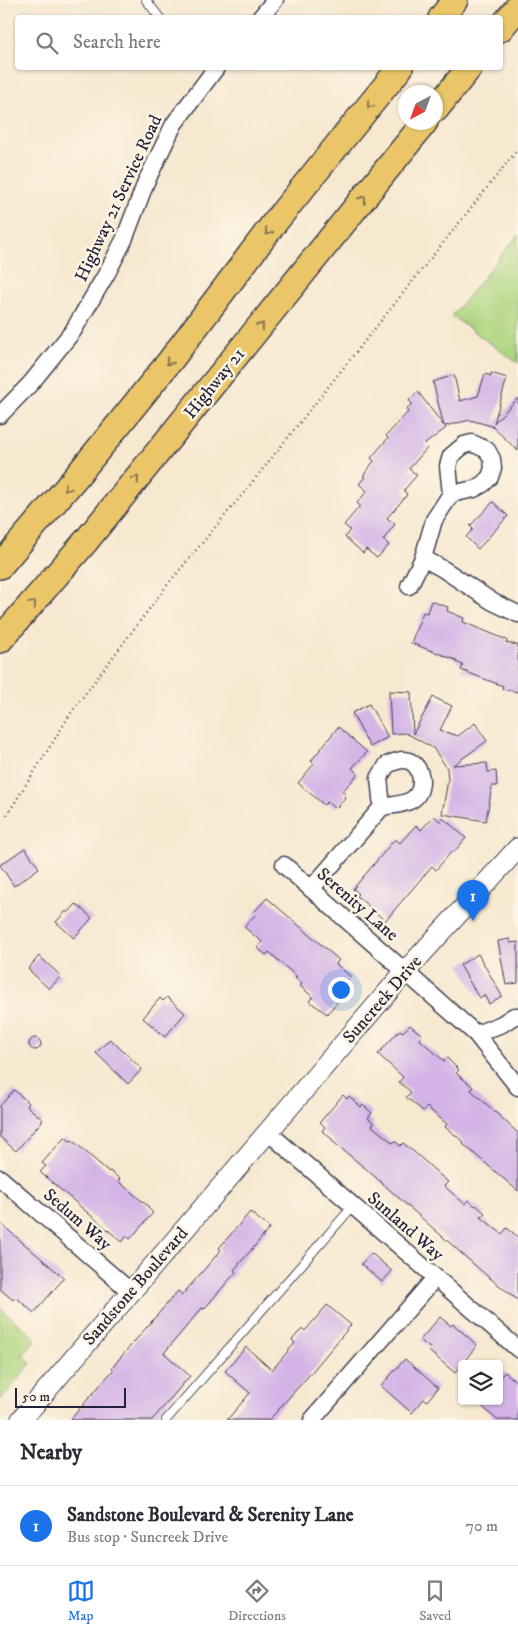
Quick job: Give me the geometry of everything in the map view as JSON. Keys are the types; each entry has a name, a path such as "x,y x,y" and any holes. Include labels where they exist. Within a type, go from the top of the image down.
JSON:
{"main road":[{"path":"442,15 455,0"},
{"path":"503,25 518,7"},
{"path":"0,566 76,477 170,361 275,222 398,70"},
{"path":"443,100 467,70"},
{"name":"Highway 21","path":"0,640 86,541 419,130"}],"street":[{"path":"262,15 275,0"},
{"name":"Highway 21 Service Road","path":"0,415 73,331 120,248 146,182 174,124 214,70"},
{"path":"409,586 424,558 434,520 450,494"},
{"path":"424,558 443,568 493,602 518,614"},
{"path":"311,889 382,807"},
{"name":"Suncreek Drive","path":"250,1153 405,972 518,848"},
{"name":"Serenity Lane","path":"284,865 476,1034 517,1084"},
{"path":"476,1034 502,1024 514,1016 518,1016"},
{"name":"Sunland Way","path":"268,1132 518,1348"},
{"name":"Sandstone Boulevard","path":"30,1417 130,1291 250,1153"},
{"name":"Sedum Way","path":"0,1178 130,1291"},
{"path":"312,1420 435,1278"}],"lane":[{"path":"146,0 158,15"},
{"path":"166,1420 353,1206"}],"path":[{"path":"7,815 73,710 168,584 242,495 518,149"}],"green space":[{"path":"518,235 518,363 452,316"},
{"path":"0,1308 36,1339 23,1355 31,1363 0,1401"}],"building":[{"path":"491,373 507,378 494,423 518,398 518,451 492,426 470,420 445,426 446,428 425,444 428,447 409,469 417,475 404,490 407,495 387,518 395,524 383,540 389,545 377,558 366,549 363,553 345,537 350,530 344,525 360,506 357,503 367,491 359,484 374,461 371,458 388,438 386,436 408,412 406,409 412,404 409,400 418,392 444,426 433,382 454,375 460,401 478,396 485,374 491,376"},
{"path":"493,502 508,516 478,549 466,537 473,529 470,526"},
{"path":"431,601 448,607 447,611 464,618 463,622 507,640 506,643 518,645 518,692 502,689 503,686 461,670 463,665 456,662 456,660 411,643 423,612 427,613"},
{"path":"389,691 411,692 413,734 433,697 452,706 440,730 458,736 475,723 487,741 453,765 487,763 488,772 496,771 497,786 492,786 486,821 442,814 448,780 447,768 433,748 406,733 391,734"},
{"path":"369,704 388,737 370,747 352,713"},
{"path":"338,727 367,752 352,768 358,774 342,792 346,795 345,798 334,808 327,802 324,805 298,783 314,764 311,761"},
{"path":"434,816 441,822 442,817 466,838 436,870 432,866 385,921 357,896 359,894 353,889 395,839 400,843 416,825 421,830"},
{"path":"25,848 39,868 14,886 0,865"},
{"path":"267,898 339,960 336,964 351,977 342,986 347,991 327,1014 309,1001 313,997 300,986 302,984 295,978 297,977 269,952 266,955 257,948 262,942 244,927"},
{"path":"76,904 92,918 74,938 56,922"},
{"path":"510,939 510,943 518,942 518,983 506,985 498,941"},
{"path":"478,954 502,996 489,1004 484,995 479,998 460,965"},
{"path":"39,956 61,976 49,989 28,969"},
{"path":"167,997 185,1013 165,1037 143,1018 160,998 163,1001"},
{"path":"410,1025 422,1035 419,1039 444,1061 447,1058 459,1070 456,1073 473,1087 471,1090 518,1133 518,1191 463,1144 464,1142 445,1127 447,1124 427,1107 423,1111 406,1097 411,1092 399,1082 403,1077 378,1054 400,1030 403,1032"},
{"path":"37,1038 40,1039 40,1049 33,1050 30,1049 29,1042 30,1039"},
{"path":"110,1039 142,1069 128,1084 96,1053"},
{"path":"14,1090 29,1103 27,1106 43,1120 16,1151 0,1137 0,1106"},
{"path":"343,1095 347,1099 349,1096 361,1107 363,1105 372,1113 368,1118 374,1123 372,1126 393,1143 395,1141 400,1146 403,1143 413,1151 448,1182 444,1186 465,1204 468,1200 485,1213 481,1217 502,1234 507,1228 518,1237 518,1300 486,1275 322,1131 325,1127 320,1122"},
{"path":"65,1137 70,1141 72,1140 109,1172 120,1179 118,1181 149,1207 153,1213 130,1239 127,1236 122,1242 40,1172 46,1166 42,1163"},
{"path":"250,1212 270,1228 234,1270 236,1272 164,1353 190,1376 152,1420 70,1420 178,1291 182,1295 221,1250 219,1248"},
{"path":"0,1223 64,1278 34,1313 16,1297 13,1300 0,1289"},
{"path":"371,1253 392,1271 382,1282 361,1264"},
{"path":"327,1305 351,1325 311,1373 269,1420 227,1420 250,1393 225,1371 246,1347 272,1370 295,1343 292,1340 300,1331 303,1329 305,1331"},
{"path":"440,1317 451,1326 453,1324 477,1345 465,1360 458,1360 458,1369 455,1373 429,1351 431,1349 420,1340"},
{"path":"405,1359 438,1388 427,1401 424,1399 412,1413 381,1386"},
{"path":"505,1372 518,1383 518,1420 497,1420 480,1405 503,1405 503,1374"}],"place":[{"name":"Sandstone Boulevard & Serenity Lane","path":"473,921"}]}
